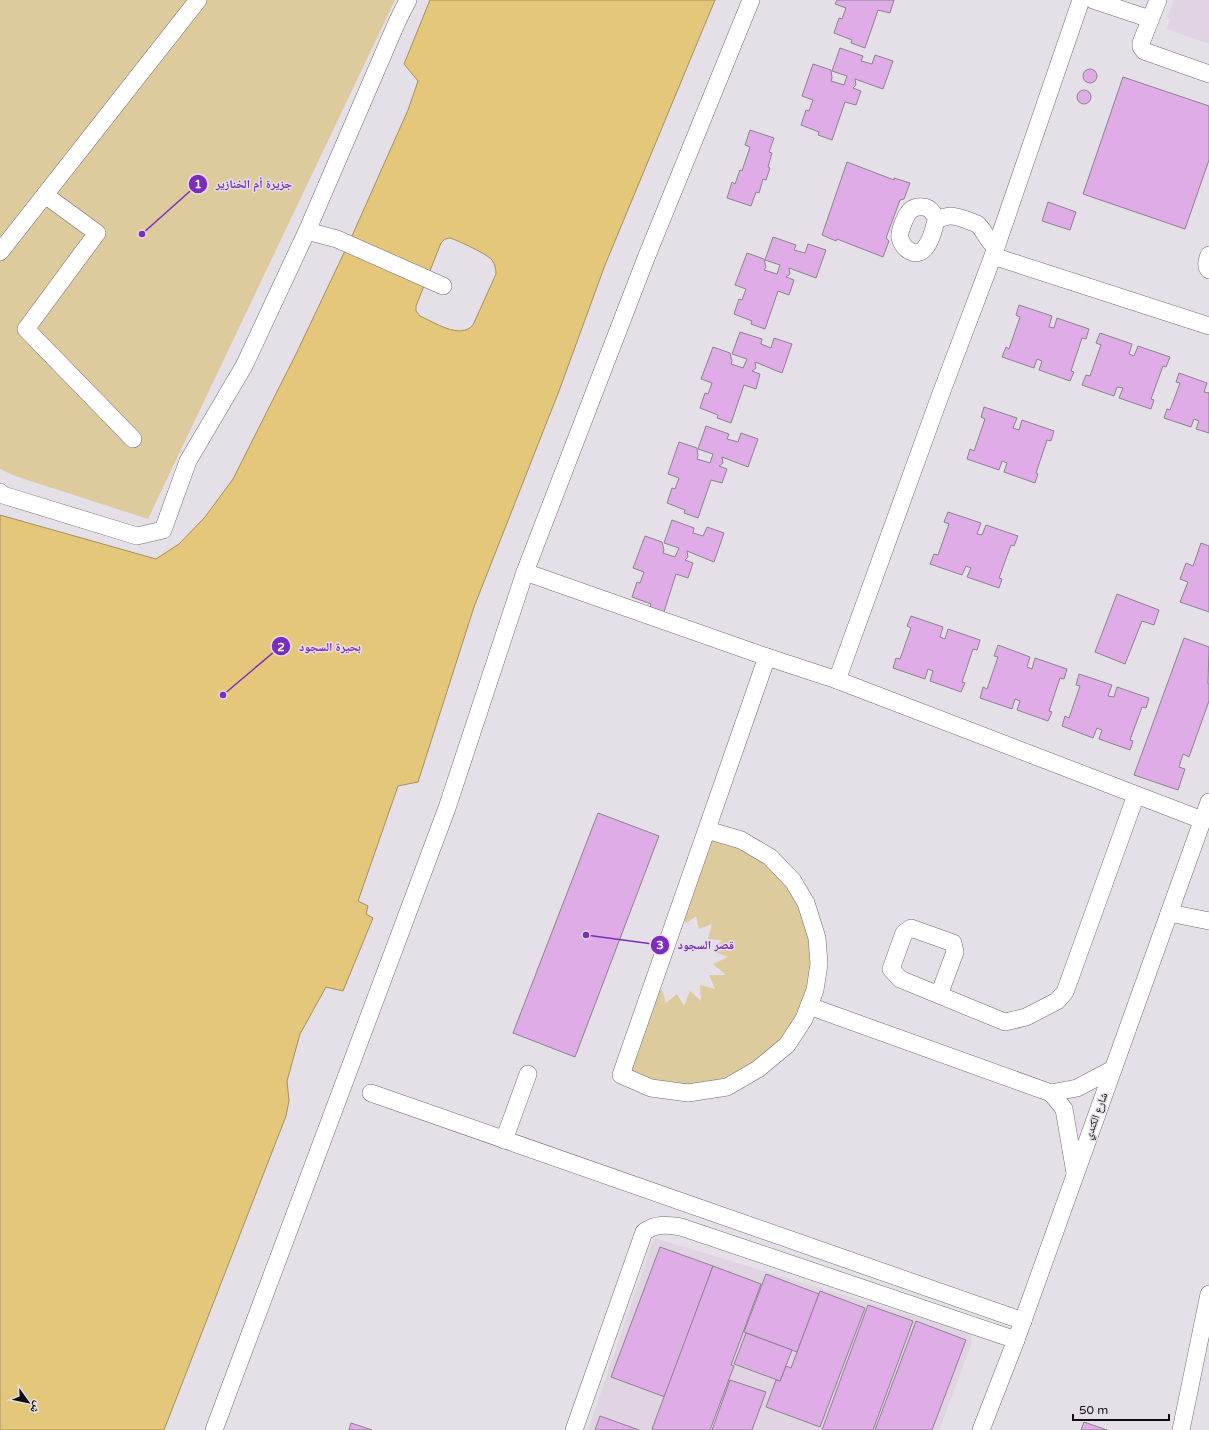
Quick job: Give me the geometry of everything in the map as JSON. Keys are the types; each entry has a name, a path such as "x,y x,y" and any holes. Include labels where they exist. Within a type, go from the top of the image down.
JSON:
{"street":[{"path":"0,252 198,0"},
{"path":"0,492 3,495 137,536 164,530 188,461 244,366 307,231 397,22 408,0"},
{"path":"214,1430 447,808 525,572 646,258 751,0"},
{"path":"837,680 940,396 995,251 1081,0"},
{"path":"1093,0 1150,19"},
{"path":"1158,0 1140,43 1144,51 1209,74"},
{"path":"45,194 97,233 26,329 132,439"},
{"path":"936,217 940,218 949,216 976,224 980,227 995,251 1209,326"},
{"path":"307,231 337,240 443,286"},
{"path":"1209,255 1207,263 1209,270"},
{"path":"525,572 837,680 1202,820"},
{"path":"707,830 741,840 770,857 793,881 806,903 818,938 819,964 815,990 804,1019 787,1045 758,1069 727,1087 688,1093 651,1088 621,1075 707,830 768,657"},
{"path":"939,995 1005,1022 1026,1017 1057,1001 1065,992 1136,795"},
{"name":"شارع الكندي","path":"981,1430 1023,1321 1209,802"},
{"path":"1170,913 1209,921"},
{"path":"809,1006 1051,1093 1077,1088 1113,1070"},
{"path":"504,1140 528,1074"},
{"path":"371,1093 1023,1321"},
{"path":"1051,1093 1064,1109 1075,1176"},
{"path":"574,1430 644,1232 651,1226 669,1225 681,1227 1016,1340"},
{"path":"1181,1430 1209,1294"}],"shaded area":[{"path":"0,0 395,0 148,519 15,476 0,469"},
{"path":"430,0 715,0 605,265 559,391 474,607 418,782 398,786 358,901 368,906 366,914 373,918 343,991 326,987 300,1034 287,1081 289,1101 286,1116 164,1430 0,1430 0,515 156,559 179,544 205,517 233,479 297,352 352,236 408,110 418,81 404,64","holes":["450,238 485,254 492,260 496,272 473,325 468,329 461,331 439,325 420,316 416,311 416,306 441,243 445,239"]},
{"path":"1174,0 1209,0 1209,44 1167,29 1170,19 1167,17"},
{"path":"712,838 730,841 762,859 789,880 804,910 811,942 810,976 801,1008 785,1037 735,1079 670,1087 627,1071 656,991 662,990 666,1003 677,994 684,1006 690,991 701,1001 700,985 715,989 709,975 726,975 713,964 728,957 713,951 722,940 708,939 712,924 699,929 696,916 687,923 682,919"},
{"path":"654,1238 970,1333 972,1342 939,1430 588,1430"}],"building":[{"path":"837,0 894,0 890,13 878,10 865,48 851,43 852,40 834,33 839,18 842,19 846,8 835,4"},
{"path":"840,48 863,56 861,61 872,64 875,55 893,61 883,89 855,79 856,85 853,88 861,91 856,105 845,102 832,140 818,135 819,132 801,125 806,110 809,111 813,100 802,96 813,64 831,70 831,81 844,85 847,76 832,71"},
{"path":"1090,69 1095,71 1097,76 1095,81 1090,83 1085,81 1083,76 1085,71"},
{"path":"1123,77 1209,106 1209,160 1185,229 1083,194"},
{"path":"1084,90 1089,92 1091,97 1089,102 1084,104 1079,102 1077,97 1079,92"},
{"path":"750,130 774,138 769,152 772,153 768,167 770,168 766,180 763,179 759,193 756,192 751,206 727,198 732,182 735,184 740,170 742,171 750,147 745,145"},
{"path":"847,162 894,180 894,178 910,183 904,199 900,200 886,238 889,241 883,257 837,239 836,241 822,235"},
{"path":"1048,202 1076,212 1070,230 1042,221"},
{"path":"773,237 796,245 794,250 805,253 808,244 826,250 816,278 789,268 790,274 786,277 794,280 789,295 778,291 765,329 751,324 752,321 734,314 739,299 742,300 746,289 735,285 747,253 764,259 766,267 764,270 777,274 780,265 765,260"},
{"path":"1019,305 1052,316 1049,327 1054,328 1057,318 1089,329 1086,339 1082,338 1071,371 1074,372 1070,381 1039,370 1042,361 1037,359 1034,368 1002,357 1006,347 1009,349 1020,317 1016,315"},
{"path":"740,332 762,339 761,344 771,348 774,338 792,344 782,373 755,362 756,368 752,371 760,374 756,389 744,385 731,423 717,418 718,415 700,408 705,393 708,394 712,383 701,379 713,347 730,353 732,361 731,364 743,368 747,359 732,354"},
{"path":"1100,333 1132,344 1129,354 1134,356 1138,346 1170,357 1166,367 1163,366 1151,399 1154,400 1151,409 1119,398 1123,388 1117,387 1114,396 1082,385 1086,375 1090,376 1101,345 1096,343"},
{"path":"1179,373 1207,383 1204,392 1209,393 1209,433 1196,429 1199,421 1194,419 1191,427 1164,418 1167,409 1170,410 1180,383 1176,382"},
{"path":"984,407 1017,418 1013,428 1019,430 1022,420 1054,431 1051,441 1047,440 1036,473 1038,474 1035,483 1004,472 1007,463 1002,461 999,470 967,459 970,449 974,451 985,419 981,417"},
{"path":"706,426 729,434 727,439 738,442 741,433 758,439 748,467 722,457 723,463 719,466 727,469 722,483 711,480 698,518 684,513 685,510 667,503 672,488 675,489 679,478 668,474 679,442 697,448 697,459 710,463 713,454 698,449"},
{"path":"948,512 981,523 977,534 982,535 986,525 1018,536 1014,546 1011,545 999,578 1002,579 999,588 967,577 971,568 966,566 962,575 930,564 934,554 938,555 949,524 944,522"},
{"path":"672,520 694,528 693,533 703,536 707,527 724,533 714,562 687,551 688,557 685,560 693,563 688,578 676,574 664,612 650,607 651,604 632,597 637,582 640,583 644,572 633,568 645,536 662,542 664,550 663,553 675,557 679,548 664,543"},
{"path":"1201,543 1209,546 1209,612 1180,602 1188,582 1180,579 1186,563 1193,566"},
{"path":"1117,594 1159,610 1154,625 1142,621 1125,664 1095,652"},
{"path":"911,616 943,627 940,637 945,639 948,629 980,640 977,650 973,649 962,682 965,683 961,692 930,681 933,671 928,669 925,679 893,668 896,658 900,659 911,628 907,626"},
{"path":"1184,638 1209,647 1209,701 1189,757 1183,754 1179,767 1185,769 1178,790 1134,775"},
{"path":"998,645 1030,657 1027,667 1032,669 1035,658 1067,669 1064,679 1060,678 1049,711 1052,712 1048,721 1017,710 1020,701 1015,699 1012,709 980,698 983,687 987,689 998,657 994,656"},
{"path":"1079,674 1112,685 1108,696 1114,697 1117,687 1149,698 1146,708 1142,707 1130,740 1133,741 1130,750 1099,739 1102,730 1097,728 1093,738 1062,726 1065,716 1069,718 1080,686 1076,685"},
{"path":"598,813 659,836 575,1057 513,1033"},
{"path":"660,1247 713,1266 665,1397 611,1377"},
{"path":"713,1266 761,1284 731,1365 734,1366 710,1430 654,1430 652,1429"},
{"path":"766,1274 819,1294 797,1352 744,1332"},
{"path":"820,1291 865,1308 820,1427 766,1407 776,1380 780,1381 786,1366 791,1368"},
{"path":"868,1305 913,1321 873,1430 822,1430"},
{"path":"916,1321 966,1340 932,1430 875,1430"},
{"path":"746,1333 792,1350 780,1381 734,1364"},
{"path":"730,1380 766,1392 752,1430 712,1430"},
{"path":"600,1416 639,1430 595,1430"},
{"path":"1084,1422 1107,1430 1081,1430"},
{"path":"351,1423 372,1430 349,1430"}],"place":[{"name":"جزيرة أم الخنازير","path":"142,234"},
{"name":"بحيرة السجود","path":"223,695"},
{"name":"قصر السجود","path":"586,935"}]}
